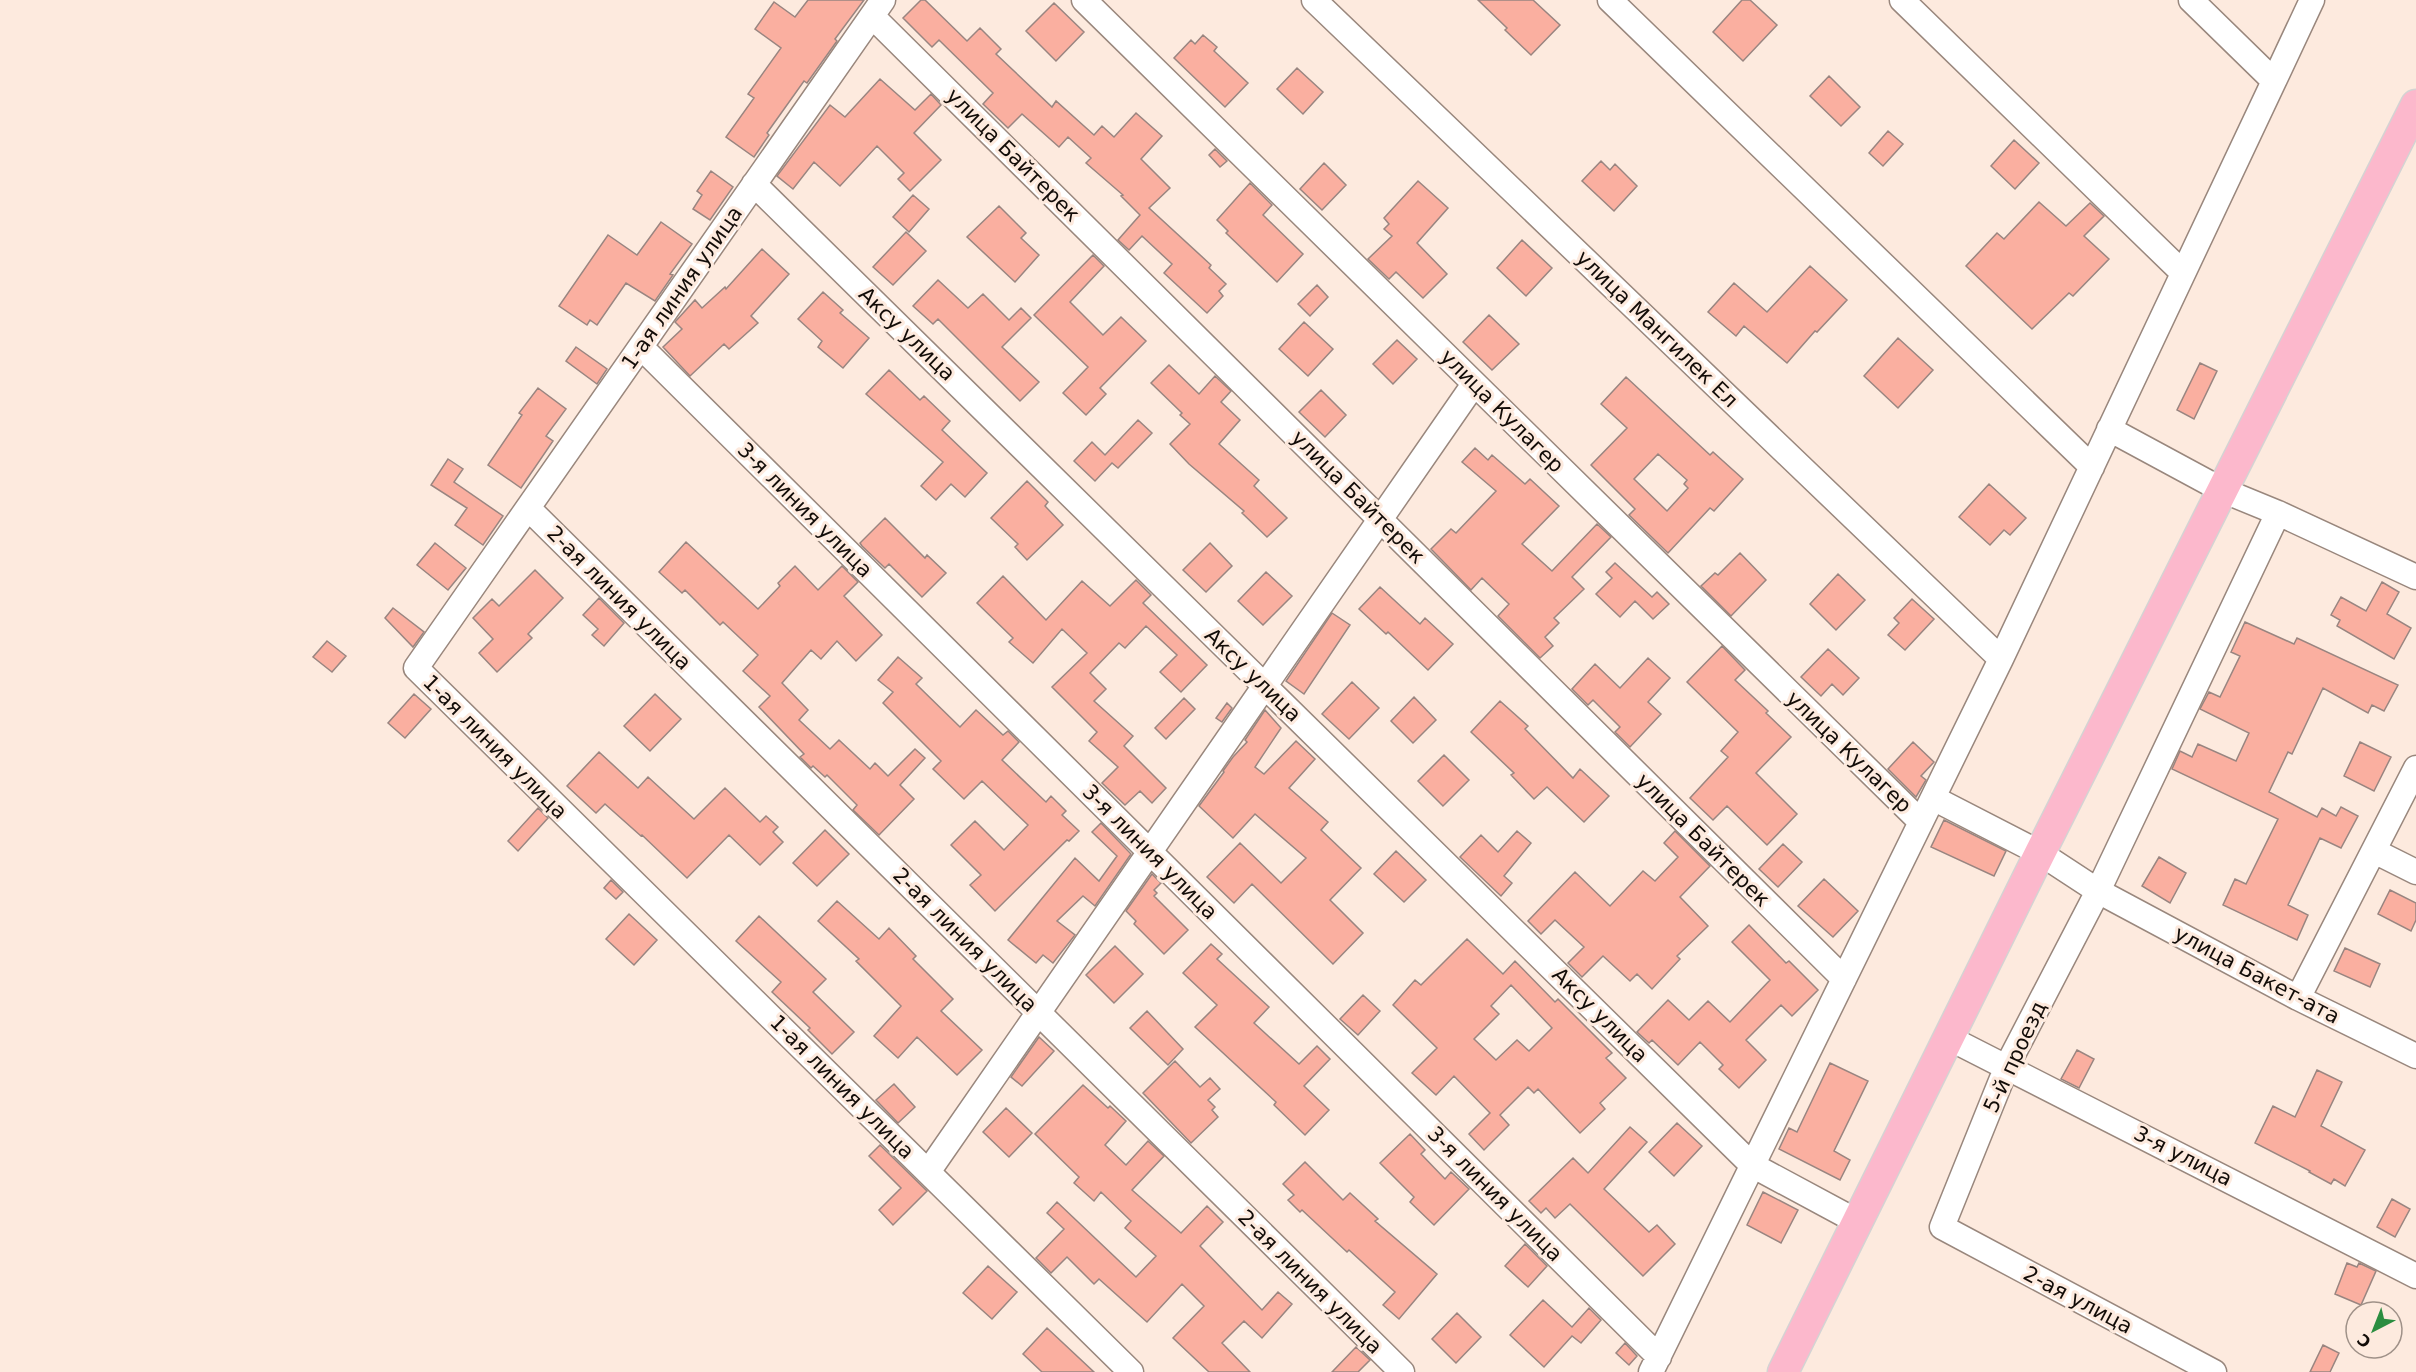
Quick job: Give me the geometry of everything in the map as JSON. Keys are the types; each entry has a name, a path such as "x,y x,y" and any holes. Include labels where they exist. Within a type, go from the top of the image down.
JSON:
{"main road":[{"path":"1783,1372 2040,853 2416,105"}],"street":[{"name":"улица Кулагер","path":"1084,0 1921,822"},
{"name":"улица Мангилек Ел","path":"1314,0 2001,659"},
{"path":"1610,0 2092,466"},
{"path":"1902,0 2184,273"},
{"path":"2191,0 2274,81"},
{"path":"1655,1364 2001,659 2312,0"},
{"name":"1-ая линия улица","path":"878,8 416,668 1131,1372"},
{"name":"улица Байтерек","path":"878,8 1380,519 1844,979"},
{"name":"Аксу улица","path":"754,184 1752,1165 1858,1222"},
{"name":"3-я линия улица","path":"641,347 1150,852 1655,1364"},
{"path":"928,1172 1474,384"},
{"path":"2109,429 2222,490 2278,513 2416,577"},
{"name":"2-ая линия улица","path":"528,508 1401,1372"},
{"name":"5-й проезд","path":"1942,1227 2007,1066 2098,891 2278,513"},
{"path":"2298,998 2416,768"},
{"name":"улица Бакет-ата","path":"1933,798 2040,853 2098,891 2298,998 2416,1056"},
{"path":"2374,851 2416,872"},
{"name":"3-я улица","path":"1949,1038 2416,1276"},
{"name":"2-ая улица","path":"1942,1227 2214,1372"}],"building":[{"path":"808,0 864,0 835,39 837,41 807,83 804,81 767,133 769,135 754,157 726,137 754,98 748,94 781,48 755,29 774,2 795,17"},
{"path":"921,0 925,0 967,41 980,28 1001,49 996,54 1052,107 1056,101 1094,135 1102,126 1114,137 1136,113 1162,136 1141,159 1170,188 1149,208 1211,265 1209,268 1226,284 1219,291 1223,296 1207,313 1164,273 1172,264 1142,236 1129,250 1118,240 1140,215 1121,196 1123,195 1086,163 1091,158 1068,137 1059,147 1022,114 1008,128 983,104 993,93 939,40 932,47 903,18"},
{"path":"1478,0 1533,0 1560,25 1531,55"},
{"path":"1742,0 1750,0 1777,25 1743,61 1713,32"},
{"path":"1054,3 1084,32 1056,61 1026,31"},
{"path":"1203,35 1217,47 1214,51 1248,83 1225,107 1174,58 1191,40 1195,44"},
{"path":"1297,68 1323,92 1303,114 1277,89"},
{"path":"1829,76 1860,107 1841,126 1810,96"},
{"path":"880,79 915,110 931,94 941,105 914,133 941,160 910,191 898,179 904,173 877,146 840,186 814,162 793,189 777,176 830,105 845,117"},
{"path":"1888,131 1903,144 1883,166 1869,153"},
{"path":"2014,140 2039,163 2015,189 1991,166"},
{"path":"1215,149 1227,161 1220,167 1209,155"},
{"path":"1601,161 1610,170 1615,164 1637,186 1614,211 1582,181"},
{"path":"1324,163 1346,185 1322,210 1300,189"},
{"path":"711,171 733,187 710,220 693,209 702,195 697,191"},
{"path":"1418,181 1448,208 1417,243 1447,274 1423,298 1396,272 1389,279 1368,259 1392,236 1384,229 1389,224 1384,218"},
{"path":"1250,183 1272,205 1263,215 1303,254 1277,282 1226,233 1228,231 1217,220"},
{"path":"913,195 929,209 909,232 893,217"},
{"path":"2039,202 2066,226 2090,203 2104,216 2084,236 2109,259 2073,296 2069,293 2032,329 1966,266 1997,233 2004,239"},
{"path":"999,206 1026,233 1021,238 1039,255 1015,282 967,237"},
{"path":"661,222 692,244 670,274 673,275 655,301 626,283 597,325 590,320 587,325 559,306 608,235 637,255"},
{"path":"906,232 926,251 893,285 873,267"},
{"path":"1522,240 1552,268 1526,296 1497,268"},
{"path":"762,249 789,274 751,316 758,323 729,349 724,344 690,376 663,347 682,329 675,322 695,300 702,308 725,287 726,289"},
{"path":"1093,255 1104,266 1070,302 1103,335 1121,317 1146,341 1100,388 1106,394 1086,415 1063,393 1088,367 1034,315"},
{"path":"1810,266 1847,300 1787,363 1744,326 1736,336 1708,312 1734,283 1767,312"},
{"path":"938,280 968,308 983,294 1009,320 1021,308 1031,318 1002,347 1039,382 1020,401 938,319 933,324 913,306"},
{"path":"1317,285 1328,297 1310,316 1298,304"},
{"path":"823,292 843,310 840,313 869,338 843,368 818,347 822,341 798,319"},
{"path":"1489,315 1519,344 1492,370 1463,342"},
{"path":"1304,322 1333,349 1308,376 1279,349"},
{"path":"1898,338 1933,370 1898,408 1864,376"},
{"path":"1397,340 1417,359 1393,384 1373,364"},
{"path":"576,347 607,369 597,384 566,361"},
{"path":"2200,363 2217,371 2194,419 2177,410"},
{"path":"1169,365 1199,394 1215,376 1231,391 1221,402 1240,420 1219,444 1259,480 1254,486 1287,518 1267,537 1242,513 1244,511 1189,464 1170,444 1190,424 1151,383"},
{"path":"889,370 920,400 924,396 950,421 942,430 987,473 965,497 951,484 936,500 921,486 943,462 866,394"},
{"path":"1626,377 1710,455 1713,452 1743,479 1714,511 1710,508 1668,553 1629,515 1635,509 1591,465 1627,428 1601,404","holes":["1658,454 1687,480 1684,484 1688,488 1667,511 1634,479"]},
{"path":"538,388 566,409 546,436 553,441 521,488 488,465 522,415 519,413"},
{"path":"1321,390 1346,415 1325,437 1299,412"},
{"path":"1138,420 1152,433 1118,468 1112,463 1095,481 1074,461 1092,442 1105,455"},
{"path":"1475,448 1488,460 1492,455 1525,484 1530,479 1559,506 1522,544 1552,571 1597,524 1611,537 1572,577 1584,589 1554,618 1559,623 1545,637 1553,646 1540,658 1498,616 1509,604 1482,578 1471,590 1431,549 1451,529 1456,533 1496,491 1462,462"},
{"path":"448,459 463,469 454,482 503,516 483,545 455,525 467,508 431,485"},
{"path":"1027,481 1048,502 1045,506 1063,525 1027,560 1015,547 1018,544 991,518"},
{"path":"1989,484 2026,518 2010,535 2004,530 1990,545 1959,517"},
{"path":"885,518 925,558 927,555 946,573 922,597 889,564 885,568 860,543"},
{"path":"686,542 758,609 795,566 818,590 842,566 858,582 844,596 882,635 856,661 837,641 821,659 811,650 782,683 808,710 799,720 830,749 839,740 870,769 875,763 888,776 915,749 925,758 900,785 914,799 879,835 853,810 857,805 827,775 825,777 813,766 811,768 800,757 804,754 759,707 770,696 743,671 758,655 723,622 720,625 685,590 682,593 659,572"},
{"path":"435,543 466,568 448,590 417,565"},
{"path":"1210,543 1232,566 1206,592 1183,570"},
{"path":"1740,553 1766,580 1731,616 1701,586 1715,573 1718,575"},
{"path":"1615,563 1652,597 1657,592 1669,604 1653,619 1635,601 1620,617 1596,594 1612,578 1606,572"},
{"path":"535,570 563,598 528,634 532,638 497,672 479,653 493,639 473,618 492,599 499,606"},
{"path":"1266,572 1292,596 1263,625 1238,601"},
{"path":"1838,574 1865,600 1836,630 1810,604"},
{"path":"1003,576 1046,620 1082,581 1110,606 1136,580 1151,595 1143,603 1207,665 1181,692 1160,672 1177,655 1146,626 1125,648 1119,643 1090,673 1106,689 1094,701 1133,736 1124,746 1166,788 1152,803 1140,791 1125,805 1102,783 1118,767 1089,741 1097,732 1052,687 1087,653 1062,629 1033,663 1009,642 1013,638 977,603"},
{"path":"2382,582 2399,592 2387,614 2411,628 2394,659 2337,626 2340,620 2331,615 2341,597 2366,611"},
{"path":"1380,587 1420,624 1425,618 1453,644 1428,670 1388,632 1386,634 1359,609"},
{"path":"599,598 624,623 604,646 592,635 598,629 583,615"},
{"path":"1912,599 1934,619 1905,650 1888,635 1899,623 1894,618"},
{"path":"393,608 424,632 413,647 385,618"},
{"path":"1332,613 1350,625 1304,694 1286,681"},
{"path":"2245,622 2294,644 2297,638 2398,685 2384,711 2372,705 2368,713 2323,688 2292,754 2288,752 2269,792 2317,817 2322,808 2336,816 2341,807 2358,816 2341,848 2320,838 2288,905 2308,915 2297,940 2223,905 2235,879 2246,884 2278,819 2172,769 2180,751 2192,757 2198,744 2236,761 2249,733 2200,709 2209,692 2220,697 2240,656 2231,652"},
{"path":"327,641 346,656 332,672 313,657"},
{"path":"1722,646 1745,670 1735,680 1768,711 1766,713 1791,737 1756,773 1797,814 1767,845 1727,806 1713,820 1690,798 1728,757 1721,751 1738,732 1687,682"},
{"path":"1828,649 1859,678 1843,695 1832,684 1821,696 1801,677"},
{"path":"898,657 922,678 916,684 960,727 976,710 1003,735 1008,731 1019,742 1002,760 1046,802 1051,796 1066,811 1062,815 1079,831 995,911 970,885 981,875 951,845 975,821 1004,850 1028,825 982,781 964,799 933,769 941,761 883,703 893,692 878,680"},
{"path":"1648,658 1670,678 1648,702 1661,714 1630,747 1615,732 1620,727 1593,700 1588,705 1572,689 1595,664 1620,688"},
{"path":"1352,682 1379,708 1349,739 1322,714"},
{"path":"414,694 431,709 405,738 388,723"},
{"path":"655,694 681,719 650,751 624,726"},
{"path":"1414,697 1436,720 1413,743 1391,721"},
{"path":"1184,698 1195,709 1166,739 1155,728"},
{"path":"1500,701 1528,726 1525,729 1573,778 1580,769 1609,796 1584,822 1547,787 1534,799 1511,775 1514,773 1471,732"},
{"path":"1227,703 1232,708 1222,722 1216,718"},
{"path":"1265,710 1281,728 1255,767 1264,774 1296,741 1315,759 1289,788 1328,822 1321,830 1361,868 1330,900 1363,933 1333,964 1252,884 1234,903 1207,877 1240,843 1281,883 1306,858 1255,814 1233,838 1199,806 1233,757 1247,742 1245,740"},
{"path":"1913,742 1934,762 1921,776 1926,780 1916,797 1888,769"},
{"path":"2360,742 2391,757 2374,791 2344,776"},
{"path":"599,752 638,788 648,777 694,819 725,788 760,822 766,816 778,827 773,832 783,842 760,865 729,835 687,878 605,804 596,813 567,786"},
{"path":"1444,755 1469,780 1443,806 1418,781"},
{"path":"538,808 548,818 518,851 508,841"},
{"path":"1944,820 2006,851 1994,876 1931,847"},
{"path":"1101,823 1131,854 1095,906 1083,896 1057,921 1075,935 1053,963 1043,955 1036,963 1008,940 1075,858 1099,881 1117,856 1092,832"},
{"path":"825,830 849,854 817,886 793,863"},
{"path":"1517,831 1531,843 1504,876 1512,883 1501,896 1460,857 1481,835 1498,852"},
{"path":"1675,831 1710,866 1680,897 1708,926 1677,956 1680,959 1652,989 1637,974 1630,981 1603,956 1582,977 1568,963 1584,947 1555,920 1541,934 1528,921 1575,872 1610,906 1643,871 1655,881 1678,857 1664,843"},
{"path":"1783,844 1802,862 1778,887 1759,869"},
{"path":"1396,851 1426,880 1404,902 1374,874"},
{"path":"2159,857 2186,873 2170,903 2142,886"},
{"path":"1152,874 1161,883 1154,890 1157,893 1154,896 1188,930 1164,954 1134,924 1136,921 1126,911"},
{"path":"1824,879 1858,911 1833,937 1798,906"},
{"path":"611,880 623,892 616,899 604,888"},
{"path":"2390,890 2416,903 2416,920 2411,931 2378,914"},
{"path":"837,901 879,939 889,928 916,956 913,959 953,999 941,1011 982,1050 957,1075 917,1037 898,1058 874,1036 901,1006 856,961 859,959 818,921"},
{"path":"629,914 657,940 634,965 606,939"},
{"path":"759,916 826,979 813,992 854,1032 832,1054 808,1030 810,1028 772,992 781,982 736,941"},
{"path":"1749,925 1786,963 1789,961 1818,990 1792,1016 1781,1005 1746,1040 1766,1060 1739,1088 1719,1069 1723,1065 1700,1042 1678,1065 1652,1040 1649,1043 1637,1032 1668,1000 1689,1020 1708,1001 1730,1022 1770,980 1732,942"},
{"path":"1467,939 1503,974 1515,961 1555,1002 1558,999 1612,1053 1606,1058 1626,1078 1600,1103 1605,1109 1580,1133 1538,1089 1534,1093 1528,1087 1500,1115 1509,1125 1484,1150 1469,1134 1490,1113 1454,1076 1436,1095 1412,1073 1437,1048 1393,1005 1415,980 1421,985","holes":["1511,985 1552,1028 1529,1051 1517,1040 1496,1060 1474,1039 1499,1014 1491,1006"]},
{"path":"1211,944 1222,954 1217,959 1269,1007 1254,1023 1299,1064 1317,1046 1330,1059 1304,1086 1329,1110 1305,1135 1274,1105 1276,1102 1195,1027 1217,1005 1183,973"},
{"path":"1115,946 1143,974 1114,1003 1086,975"},
{"path":"2345,948 2380,964 2370,987 2334,971"},
{"path":"1363,995 1380,1011 1358,1035 1340,1019"},
{"path":"1147,1011 1183,1049 1168,1065 1130,1028"},
{"path":"1039,1037 1054,1051 1022,1086 1011,1077"},
{"path":"2077,1050 2094,1059 2079,1088 2061,1079"},
{"path":"1175,1061 1200,1087 1210,1078 1220,1089 1208,1100 1215,1107 1212,1110 1218,1117 1191,1143 1143,1093"},
{"path":"1830,1063 1868,1081 1834,1151 1850,1160 1840,1180 1779,1149 1789,1128 1797,1132"},
{"path":"2317,1070 2342,1082 2321,1126 2365,1150 2345,1186 2334,1179 2331,1184 2255,1143 2273,1106 2295,1117"},
{"path":"894,1084 915,1107 898,1123 876,1100"},
{"path":"1083,1085 1126,1121 1105,1145 1126,1165 1148,1141 1164,1156 1132,1190 1181,1233 1207,1206 1223,1222 1200,1246 1262,1310 1278,1292 1292,1304 1262,1338 1244,1321 1222,1343 1250,1372 1209,1372 1173,1338 1204,1306 1182,1284 1147,1322 1099,1279 1094,1284 1067,1257 1051,1273 1036,1258 1064,1229 1047,1213 1057,1202 1136,1277 1156,1256 1125,1228 1131,1221 1101,1192 1094,1201 1074,1183 1079,1177 1035,1134"},
{"path":"1006,1108 1032,1133 1009,1157 983,1132"},
{"path":"1677,1123 1702,1146 1674,1176 1649,1152"},
{"path":"1630,1127 1647,1142 1604,1189 1649,1232 1657,1225 1675,1244 1643,1276 1570,1204 1555,1218 1546,1208 1541,1213 1529,1201 1573,1158 1588,1173"},
{"path":"1410,1134 1425,1150 1421,1154 1445,1179 1451,1172 1469,1189 1434,1225 1410,1202 1414,1197 1380,1163"},
{"path":"880,1145 927,1191 893,1225 879,1210 901,1188 869,1156"},
{"path":"1305,1162 1343,1200 1350,1193 1378,1219 1375,1221 1437,1274 1399,1319 1383,1305 1395,1292 1349,1250 1347,1252 1288,1200 1294,1195 1283,1184"},
{"path":"1763,1192 1798,1210 1781,1243 1747,1225"},
{"path":"2392,1199 2410,1209 2395,1237 2377,1227"},
{"path":"1525,1244 1547,1266 1528,1287 1505,1266"},
{"path":"2347,1263 2357,1267 2359,1263 2376,1271 2363,1300 2349,1300 2335,1294"},
{"path":"988,1266 1017,1292 992,1319 963,1293"},
{"path":"1543,1300 1572,1327 1589,1308 1601,1320 1581,1343 1572,1336 1544,1367 1510,1335"},
{"path":"1457,1313 1481,1337 1456,1363 1432,1339"},
{"path":"1047,1328 1094,1372 1042,1372 1023,1354"},
{"path":"1625,1343 1637,1356 1629,1365 1616,1353"},
{"path":"2323,1345 2339,1353 2330,1372 2310,1372"},
{"path":"1356,1347 1370,1360 1358,1372 1332,1372"}]}
